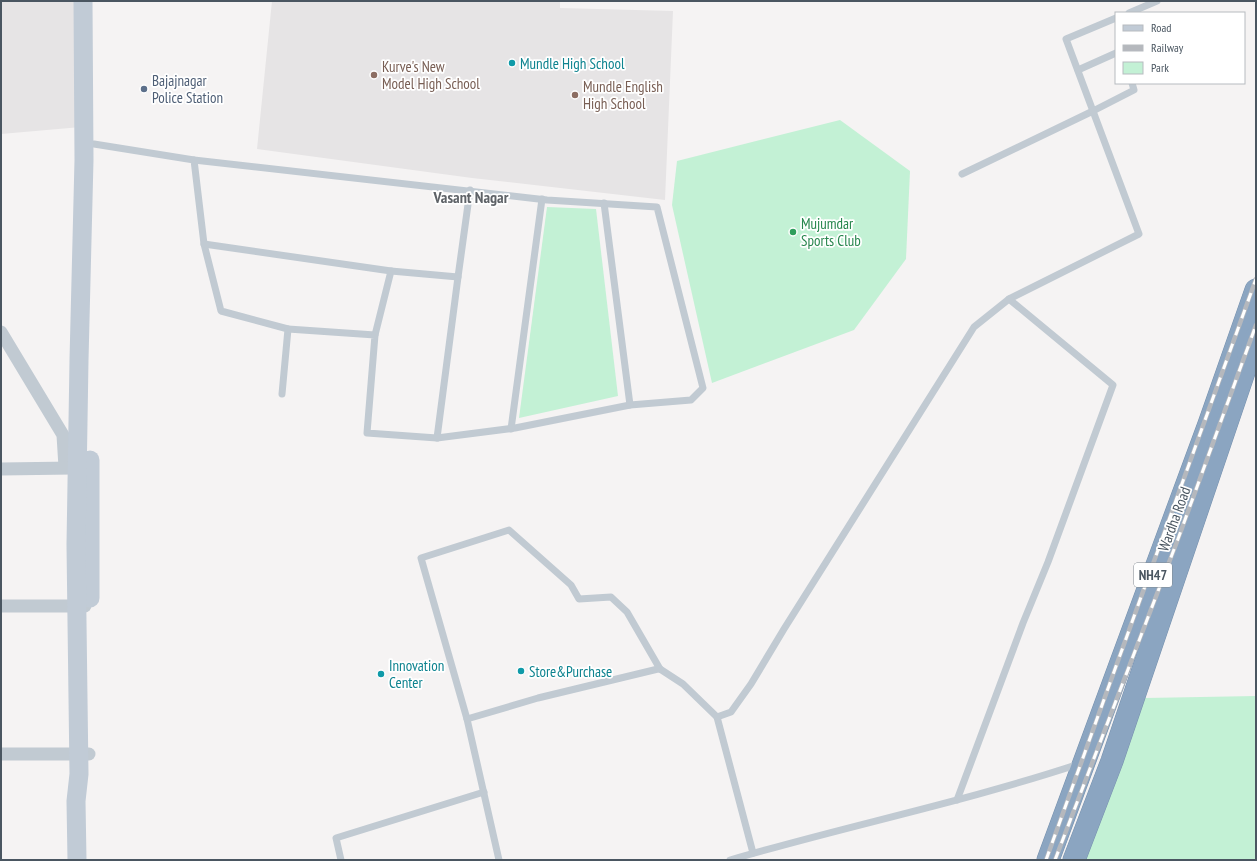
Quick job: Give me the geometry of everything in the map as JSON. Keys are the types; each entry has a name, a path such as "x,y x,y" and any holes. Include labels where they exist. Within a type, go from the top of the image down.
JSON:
{"highway":[{"name":"Wardha Road","path":"1048,860 1209,424 1256,290"},
{"name":"Wardha Road","path":"1074,860 1112,761 1256,336"}],"main road":[{"path":"83,1 84,160 76,545 83,606 83,754 88,860"},
{"path":"77,467 94,144 95,1"},
{"path":"77,860 76,802 83,754"}],"street":[{"path":"1,332 63,435 77,467 1,469"},
{"path":"1,606 83,606"},
{"path":"1,754 83,754"}],"lane":[{"path":"1130,12 1157,1"},
{"path":"717,717 730,712 751,684 974,327 1009,299 1138,234 1066,39 1115,18"},
{"path":"1078,70 1115,53"},
{"path":"962,174 1134,90 1132,84"},
{"path":"94,144 194,160 542,199 658,207 703,388 691,400 630,405 511,429 437,438 367,433 375,334 391,271"},
{"path":"194,160 204,244 221,311 288,329 375,334"},
{"path":"437,438 470,190"},
{"path":"511,429 542,199"},
{"path":"604,203 630,405"},
{"path":"204,244 391,271 458,277"},
{"path":"957,800 1023,623 1048,562 1113,385 1009,299"},
{"path":"282,394 288,329"},
{"path":"499,860 467,719 421,558 510,530 571,586 578,599 612,596 627,612 660,669 683,684 717,717 753,853"},
{"path":"467,719 538,698 660,669"},
{"path":"730,860 957,800 1042,776 1084,762"},
{"path":"341,860 336,838 484,792"}],"shaded area":[{"path":"1,1 76,1 81,127 1,134"},
{"path":"272,1 560,1 560,8 673,11 665,200 472,178 257,149"}],"green space":[{"name":"Mujumdar Sports Club","path":"840,120 910,171 906,259 854,330 712,383 672,205 677,161"},
{"path":"547,207 596,209 618,396 519,418"},
{"path":"1256,696 1256,860 1082,860 1145,698"}],"railway":[{"path":"1046,860 1256,279"},
{"path":"1055,860 1178,539 1256,325"}],"place":[{"name":"Mundle High School","path":"512,63"},
{"name":"Kurve's New Model High School","path":"374,75"},
{"name":"Bajajnagar Police Station","path":"144,89"},
{"name":"Mundle English High School","path":"575,95"},
{"name":"Mujumdar Sports Club","path":"793,232"},
{"name":"Store&Purchase","path":"521,671"},
{"name":"Innovation Center","path":"381,674"}],"district":[{"name":"Vasant Nagar","path":"471,197"}]}
